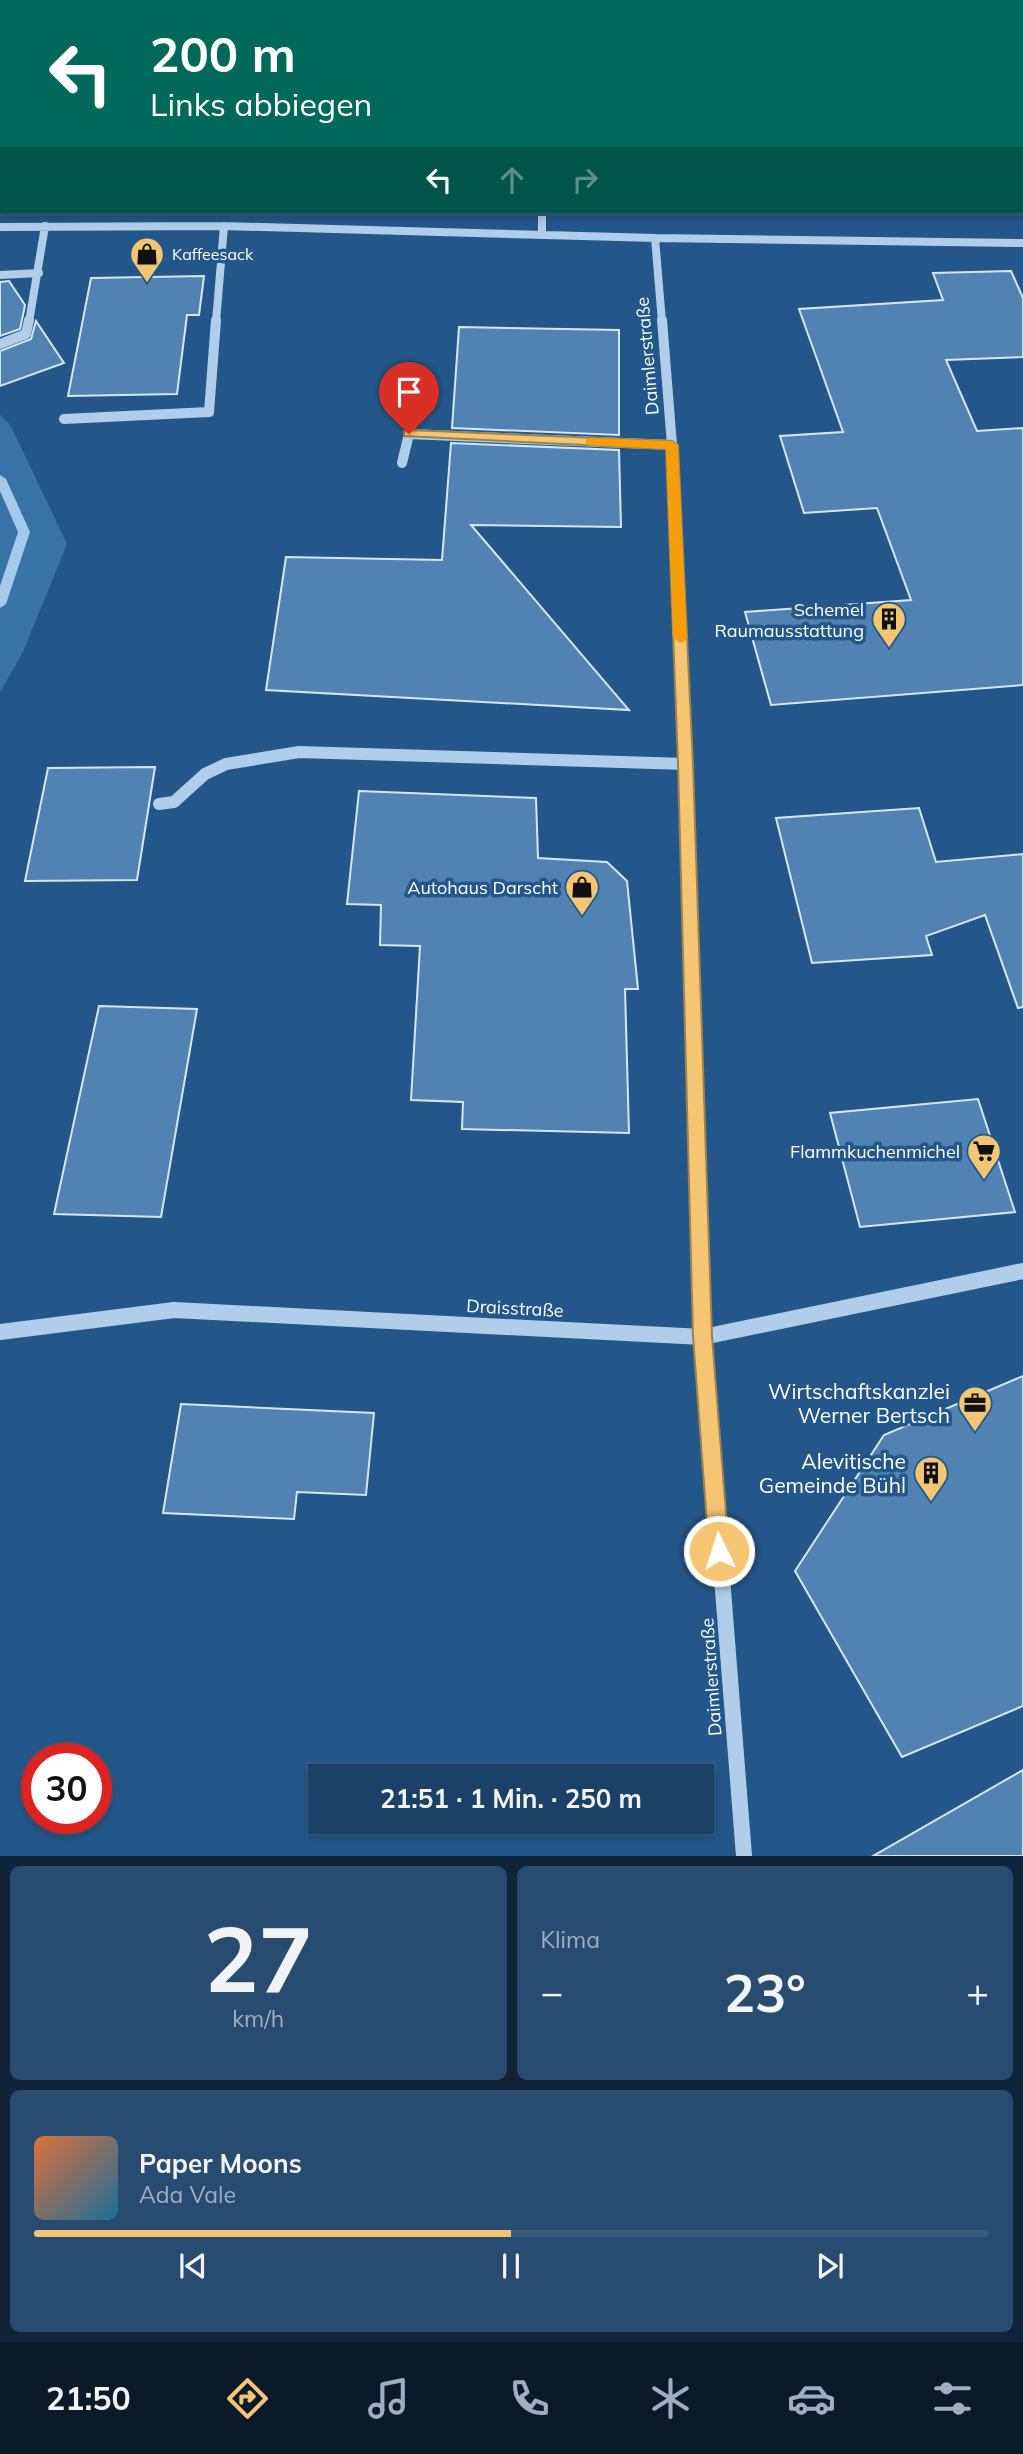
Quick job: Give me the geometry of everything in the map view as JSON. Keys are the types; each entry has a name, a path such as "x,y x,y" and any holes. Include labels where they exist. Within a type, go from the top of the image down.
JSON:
{"street":[{"path":"542,214 542,235"},
{"path":"0,344 26,334 39,273 45,226"},
{"path":"64,419 209,412 224,226"},
{"path":"0,227 224,226 654,238 1023,243"},
{"name":"Daimlerstraße","path":"654,238 672,445 686,764 703,1336 744,1856"},
{"path":"0,275 39,273"},
{"path":"402,463 409,434 672,445"},
{"path":"159,804 174,802 205,774 226,764 299,752 686,764"},
{"name":"Draisstraße","path":"0,1332 174,1310 703,1336 1023,1271"}],"shaded area":[{"path":"0,415 11,426 67,544 23,652 0,692"}],"building":[{"path":"1011,271 1023,298 1023,357 946,360 977,431 1023,428 1023,685 771,705 745,612 911,600 877,508 804,513 780,436 843,432 799,309 943,300 933,273"},
{"path":"204,276 199,315 187,315 177,394 68,396 91,278"},
{"path":"9,281 25,305 20,329 0,336 0,282"},
{"path":"36,321 64,363 0,386 0,351 31,339"},
{"path":"459,327 619,330 619,435 452,428"},
{"path":"451,443 619,450 621,527 471,525 629,710 266,690 286,557 442,560"},
{"path":"155,767 137,880 25,881 48,768"},
{"path":"359,791 536,798 538,858 607,862 627,881 638,989 625,989 629,1133 462,1129 463,1102 411,1100 420,946 380,945 381,905 347,904"},
{"path":"919,808 936,862 1023,854 1023,1007 1018,1008 985,915 926,936 932,955 812,963 776,818"},
{"path":"99,1006 197,1009 161,1217 54,1214"},
{"path":"978,1099 1015,1212 860,1227 830,1113"},
{"name":"Alevitische Gemeinde Bühl","path":"1023,1376 1023,1706 902,1757 795,1571 884,1435"},
{"path":"181,1404 374,1413 366,1495 297,1492 294,1519 163,1513"},
{"path":"1023,1770 1023,1856 873,1856"}],"waterway":[{"path":"0,479 24,532 0,604"}],"slow traffic":[{"path":"591,442 672,445 680,638"}],"place":[{"name":"Kaffeesack","path":"147,284"},
{"name":"Schemel Raumausstattung","path":"889,649"},
{"name":"Autohaus Darscht","path":"582,917"},
{"name":"Flammkuchenmichel","path":"984,1181"},
{"name":"Wirtschaftskanzlei Werner Bertsch","path":"975,1433"},
{"name":"Alevitische Gemeinde Bühl","path":"931,1503"}],"route":[{"path":"409,434 672,445 686,764 703,1336 719,1551"}]}
